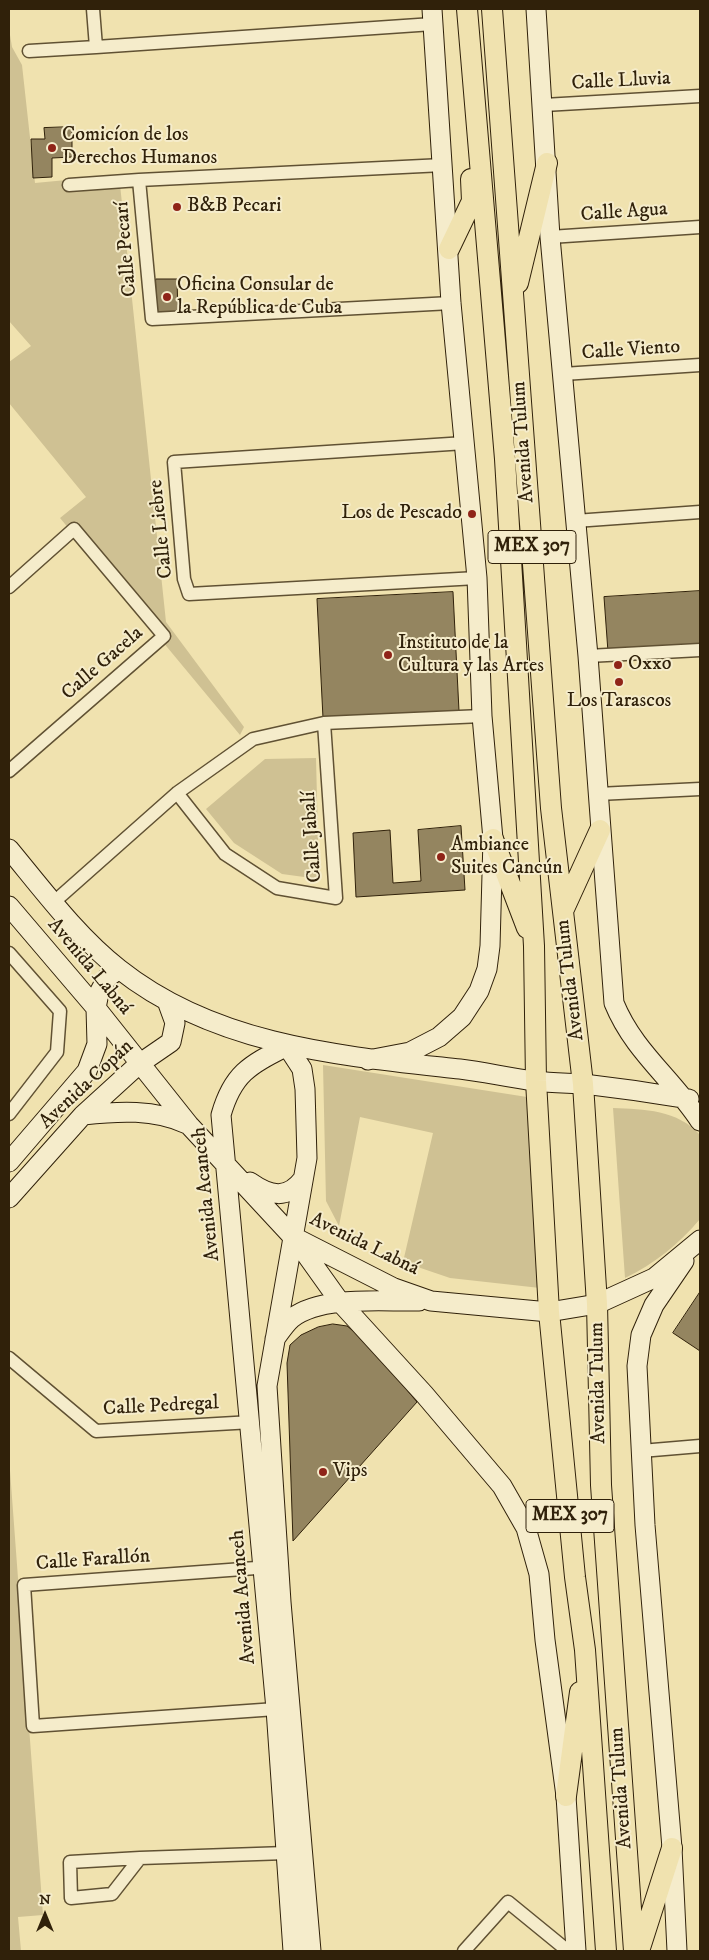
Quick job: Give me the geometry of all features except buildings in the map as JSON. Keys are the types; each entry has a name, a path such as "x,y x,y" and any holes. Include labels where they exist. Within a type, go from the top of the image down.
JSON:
{"main road":[{"name":"Avenida Tulum","path":"468,9 505,460 534,946 536,1081 549,1312 575,1577 585,1650 606,1951"},
{"name":"Avenida Tulum","path":"492,9 551,808 584,1084 597,1304 601,1485 634,1951"},
{"path":"449,249 472,201 468,75 470,42"},
{"path":"514,300 547,163"},
{"path":"562,911 600,830"},
{"path":"493,839 534,946"},
{"path":"566,1796 585,1650"},
{"path":"639,1951 672,1848"}],"street":[{"path":"93,9 96,47"},
{"name":"Avenida Tulum","path":"536,9 544,105 550,237 588,656 614,1002 623,1024 636,1044 692,1100 700,1121"},
{"path":"29,51 96,47 433,16 451,303 477,578 482,716 493,839 490,946 487,969 479,991 462,1017 439,1037 410,1052 368,1060"},
{"name":"Calle Lluvia","path":"544,105 700,96"},
{"name":"Calle Pecarí","path":"443,165 139,180 152,320 451,303"},
{"path":"69,185 139,180"},
{"name":"Calle Agua","path":"550,237 700,226"},
{"name":"Calle Viento","path":"563,374 700,365"},
{"name":"Calle Liebre","path":"465,442 174,462 188,594 477,578"},
{"path":"575,521 700,512"},
{"name":"Calle Gacela","path":"9,587 74,529 164,636 9,771"},
{"path":"588,656 700,650"},
{"path":"54,902 177,793 253,739 324,723 482,716"},
{"name":"Calle Jabalí","path":"177,793 225,854 232,859 277,888 336,898 324,723"},
{"path":"598,794 700,789"},
{"name":"Avenida Labná","path":"9,849 54,902 119,969 167,1001 224,1026 287,1046 368,1060 462,1069 536,1081 584,1084 692,1100"},
{"name":"Avenida Labná","path":"9,906 96,1008 189,1124 292,1236 394,1288 430,1301 549,1312 597,1304 654,1278 699,1241"},
{"path":"9,953 60,1011 60,1032 57,1052 9,1114"},
{"name":"Avenida Copán","path":"9,1162 87,1071 97,1044 96,1008 102,985 119,969"},
{"name":"Avenida Copán","path":"11,1190 83,1115 139,1064 171,1042 175,1022 167,1001"},
{"name":"Avenida Acanceh","path":"293,1951 276,1709 271,1567 267,1386 273,1342 307,1158 307,1130 302,1069 287,1046 248,1067 231,1089 222,1115 252,1422 271,1567 310,1951"},
{"path":"248,1067 260,1063 284,1063 303,1076"},
{"path":"83,1115 130,1111 164,1116 189,1124"},
{"path":"226,1166 262,1191 274,1194 286,1194 297,1187 302,1179"},
{"path":"292,1236 340,1302 430,1401 502,1486 526,1528 540,1574 545,1640 566,1796 576,1951"},
{"name":"Avenida Tulum","path":"678,1951 672,1848 646,1535 637,1366 641,1335 654,1305 699,1241"},
{"path":"273,1342 284,1326 297,1315 340,1302 430,1301"},
{"name":"Calle Pedregal","path":"9,1358 96,1431 252,1422"},
{"path":"641,1451 700,1446"},
{"name":"Calle Farallón","path":"271,1567 24,1584 33,1726 276,1709"},
{"path":"140,1858 112,1894 71,1898 70,1862 140,1858 286,1854"},
{"path":"464,1951 508,1902 568,1951"}],"shaded area":[{"path":"9,29 12,47 22,65 35,183 119,175 166,622 244,727 240,735 60,518 86,497 9,403 9,362 31,346 9,321"},
{"path":"316,758 319,879 282,874 234,843 206,809 265,759"},
{"path":"323,1065 527,1097 540,1288 450,1278 403,1262 433,1133 360,1117 339,1226 326,1201"},
{"path":"613,1108 660,1112 681,1120 700,1135 700,1219 666,1253 625,1278"},
{"path":"9,1457 43,1915 18,1917 21,1951 9,1951"}],"place":[{"name":"Comicíon de los Derechos Humanos","path":"52,148"},
{"name":"B&B Pecari","path":"177,207"},
{"name":"Oficina Consular de la República de Cuba","path":"167,297"},
{"name":"Los de Pescado","path":"472,514"},
{"name":"Instituto de la Cultura y las Artes","path":"388,655"},
{"name":"Oxxo","path":"618,665"},
{"name":"Los Tarascos","path":"619,682"},
{"name":"Ambiance Suites Cancún","path":"441,857"},
{"name":"Vips","path":"323,1472"}]}
